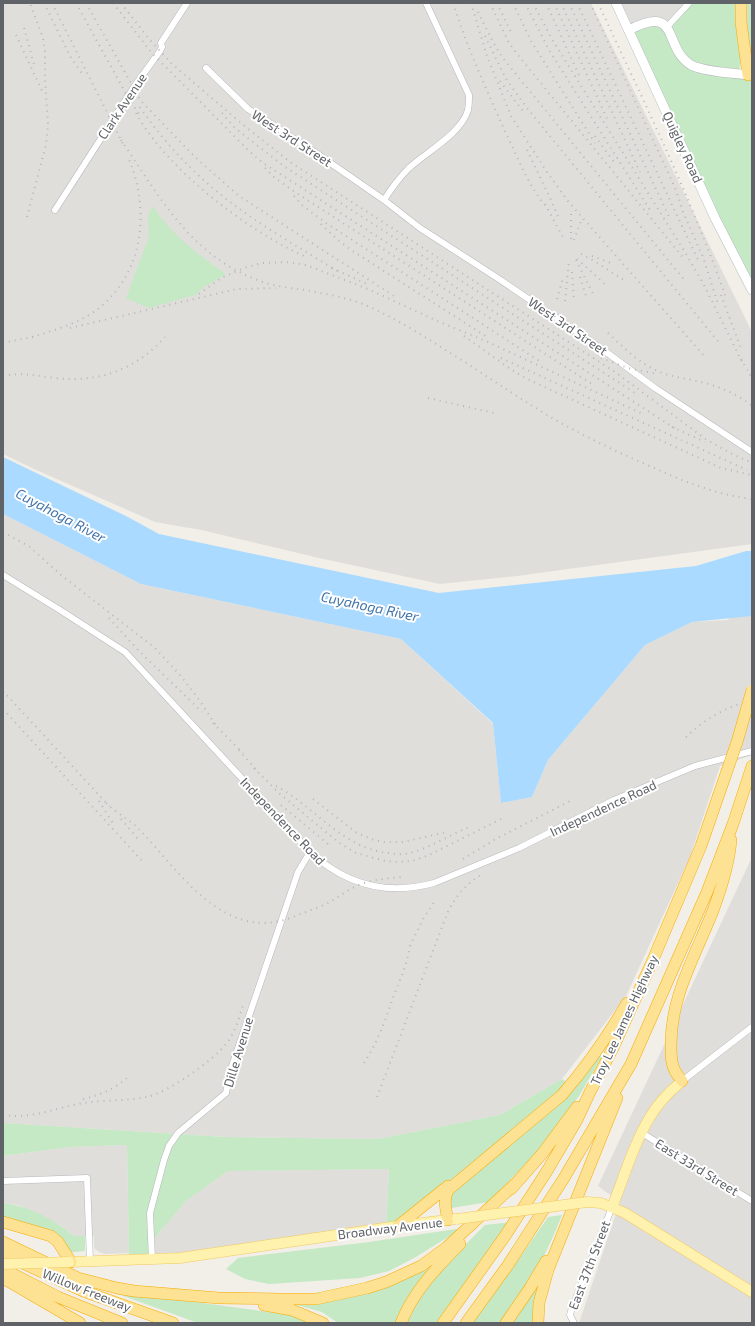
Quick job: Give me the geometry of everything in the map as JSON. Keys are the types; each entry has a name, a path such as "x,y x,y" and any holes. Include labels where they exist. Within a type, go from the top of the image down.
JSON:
{"highway":[{"path":"741,3 741,22 750,75"},
{"name":"Troy Lee James Highway","path":"572,1121 590,1092 613,1048 652,962 701,846 728,770 752,690"},
{"name":"Troy Lee James Highway","path":"466,1323 508,1265 564,1178 631,1064 707,892 733,824 752,766"},
{"path":"682,1081 675,1072 671,1058 673,1018 681,986 709,921 729,861 733,824"},
{"path":"453,1219 445,1205 445,1195 448,1190 547,1107 575,1080 598,1050 652,962"},
{"path":"538,1323 539,1303 548,1270 631,1064"},
{"path":"401,1323 406,1311 422,1285 445,1259 478,1227 572,1121"},
{"path":"443,1323 505,1236 547,1171 572,1121"},
{"path":"398,1226 472,1169"},
{"path":"219,1298 316,1298 368,1288 386,1282 421,1266 447,1247 516,1184"},
{"path":"506,1323 534,1281 568,1218"},
{"path":"3,1222 51,1236 58,1242 70,1262"},
{"path":"3,1242 78,1278 96,1283 134,1291 219,1298 286,1308 306,1315 322,1323"},
{"name":"Willow Freeway","path":"3,1254 83,1291 173,1323"},
{"name":"Willow Freeway","path":"3,1269 58,1297 122,1323"},
{"path":"3,1278 80,1323"}],"main road":[{"path":"612,1207 650,1116 663,1099 682,1081"},
{"name":"Broadway Avenue","path":"3,1264 180,1258 398,1226 595,1202 625,1213 752,1292"}],"street":[{"name":"Clark Avenue","path":"55,210 134,87 160,51 162,47 161,43 187,3"},
{"path":"384,200 394,184 409,168 450,136 461,123 468,111 470,95 426,3"},
{"name":"Quigley Road","path":"616,3 715,218 752,290"},
{"path":"666,28 689,3"},
{"path":"629,30 650,21 657,21 662,23 666,28 681,54 692,65 706,69 750,75"},
{"name":"West 3rd Street","path":"206,68 248,109 316,153 384,200 420,228 499,278 602,349 655,388 752,452"},
{"name":"Independence Road","path":"3,575 125,652 310,852 336,872 357,882 394,889 421,887 434,883 519,848 614,800 695,766 752,751"},
{"name":"Dille Avenue","path":"152,1260 150,1213 169,1146 178,1134 226,1093 230,1072 298,872 310,852"},
{"path":"682,1081 752,1027"},
{"name":"East 33rd Street","path":"642,1133 752,1201"},
{"path":"3,1181 87,1178 90,1262"},
{"name":"East 37th Street","path":"574,1323 570,1316 571,1311 612,1207"}],"shaded area":[{"path":"3,3 591,3 752,332 752,544 517,576 440,584 319,558 201,530 155,522 3,454"},
{"path":"616,3 689,3 666,28 629,30"},
{"path":"3,514 141,584 401,639 493,724 501,803 532,797 548,760 645,645 692,622 728,620 752,588 752,755 720,766 690,857 626,996 562,1079 500,1115 378,1139 225,1137 3,1123"},
{"path":"752,857 752,1323 579,1323 620,1202 598,1186"},
{"path":"127,1145 129,1253 105,1254 99,1252 94,1248 94,1236 74,1236 58,1224 18,1205 3,1203 3,1156 69,1147"},
{"path":"389,1169 386,1228 152,1260 152,1241 186,1201 228,1171"}],"green space":[{"path":"689,3 738,3 741,54 739,73 752,75 752,290 629,30 642,23 666,27"},
{"path":"746,3 752,3 752,63 746,20"},
{"path":"153,206 176,235 226,274 204,287 195,295 149,308 126,298 149,237 148,215"},
{"path":"601,1054 603,1055 579,1096 540,1149 489,1202 451,1208 448,1195"},
{"path":"562,1079 570,1085 472,1169 386,1228 389,1169 228,1171 186,1201 152,1241 152,1260 128,1260 127,1145 69,1147 3,1156 3,1123 225,1137 378,1139 500,1115"},
{"path":"3,1203 32,1210 41,1214 74,1236 85,1236 85,1251 65,1253 58,1242 3,1222"},
{"path":"562,1215 536,1272 510,1311 500,1323 473,1323 548,1217"},
{"path":"512,1222 441,1323 407,1323 415,1306 433,1279 485,1225"},
{"path":"463,1228 414,1258 389,1271 360,1278 269,1284 245,1279 226,1269 238,1258 369,1242"},
{"path":"436,1262 397,1323 338,1323 322,1312 297,1305 299,1303"},
{"path":"535,1288 538,1290 534,1323 510,1323"},
{"path":"107,1290 299,1316 316,1323 198,1323"}],"water":[{"name":"Cuyahoga River","path":"3,457 126,516 159,534 439,593 696,566 746,551 752,551 752,616 692,622 645,645 548,760 532,797 501,803 493,723 401,639 141,584 3,514"}],"railway":[{"path":"27,217 46,145 48,124 45,51 43,38 30,3"},
{"path":"44,3 70,56 83,75"},
{"path":"52,3 123,144"},
{"path":"76,3 130,101 141,117"},
{"path":"86,3 141,101 195,157 239,196 394,296"},
{"path":"113,3 151,52 249,151 263,163 676,429"},
{"path":"121,3 149,39 172,64 241,123 290,162 615,372 707,440 752,463"},
{"path":"453,3 477,68 519,161 535,191 548,209"},
{"path":"471,3 487,56 511,116 545,169 567,200 705,357"},
{"path":"490,3 509,43 518,55 685,260"},
{"path":"497,3 511,32"},
{"path":"513,3 531,41 595,143"},
{"path":"525,3 549,50 650,210"},
{"path":"533,3 553,41 703,283 743,364"},
{"path":"546,3 579,75"},
{"path":"554,3 609,123"},
{"path":"561,3 640,172"},
{"path":"569,3 670,219"},
{"path":"577,3 699,262"},
{"path":"590,3 676,190 683,212 703,257 718,304"},
{"path":"598,3 682,186 698,223 726,298"},
{"path":"478,12 502,57 686,282"},
{"path":"24,28 34,64"},
{"path":"16,35 43,93"},
{"path":"485,36 506,79 527,108 721,345"},
{"path":"500,81 523,111"},
{"path":"140,107 170,146 217,192 283,238 337,271"},
{"path":"136,113 167,156 211,197 259,232 306,257"},
{"path":"222,113 235,128 285,167 635,393"},
{"path":"595,136 616,165"},
{"path":"121,140 165,205 181,225 198,243 218,259 240,272 266,283 339,297 372,308 417,332 552,418 609,448 684,481 723,494 752,499"},
{"path":"527,150 559,219"},
{"path":"32,337 67,326 92,313 114,293 126,276 134,257 139,238 141,217 135,177 128,157"},
{"path":"265,168 275,178 295,192 595,386"},
{"path":"294,196 302,205 326,223 541,362"},
{"path":"545,204 565,241"},
{"path":"571,211 571,239"},
{"path":"574,240 581,221"},
{"path":"321,224 351,250 487,337"},
{"path":"581,254 627,282"},
{"path":"592,256 611,263"},
{"path":"577,259 608,287"},
{"path":"576,260 594,296"},
{"path":"565,301 569,261"},
{"path":"199,294 221,278 244,268 262,263 286,262 306,265 368,289 435,320 488,342 645,415"},
{"path":"332,268 367,284"},
{"path":"572,272 574,300"},
{"path":"580,277 586,296"},
{"path":"557,299 563,278"},
{"path":"70,328 237,289 276,288"},
{"path":"721,295 742,351"},
{"path":"608,333 632,355 653,369 669,375 718,387 733,393 752,406"},
{"path":"3,343 37,336"},
{"path":"464,336 525,378 721,468 752,475"},
{"path":"3,376 23,374 71,379 101,376 129,366 141,358 165,337"},
{"path":"501,358 747,470"},
{"path":"601,358 628,368 657,374"},
{"path":"741,359 752,378"},
{"path":"428,398 494,413"},
{"path":"672,427 705,442"},
{"path":"3,532 30,547 61,575 155,648 180,675 217,727"},
{"path":"109,618 138,650 202,712"},
{"path":"3,691 109,806"},
{"path":"686,737 701,724 717,714 734,706 752,701"},
{"path":"3,709 144,863"},
{"path":"213,723 243,753"},
{"path":"239,750 257,771"},
{"path":"254,768 280,794 338,842 356,853 385,861 412,861 429,855 501,819"},
{"path":"276,786 290,794 342,835 372,850 396,854 410,853 432,845 469,827"},
{"path":"313,799 357,833 374,840 384,842 403,842 447,832"},
{"path":"99,801 114,825"},
{"path":"463,859 494,840 570,801"},
{"path":"106,803 139,829 188,883 206,899 225,912 246,921 268,923 293,917 330,902 364,883 403,877"},
{"path":"281,805 328,844"},
{"path":"121,819 138,839"},
{"path":"377,1097 447,914 462,890 484,873"},
{"path":"410,946 423,919 435,901"},
{"path":"364,1063 378,1038 385,1021 404,969 411,942"},
{"path":"3,1115 31,1115 83,1103 128,1100 155,1095 201,1067 220,1051 232,1035 243,1005"},
{"path":"83,1099 108,1091 129,1076"}]}
